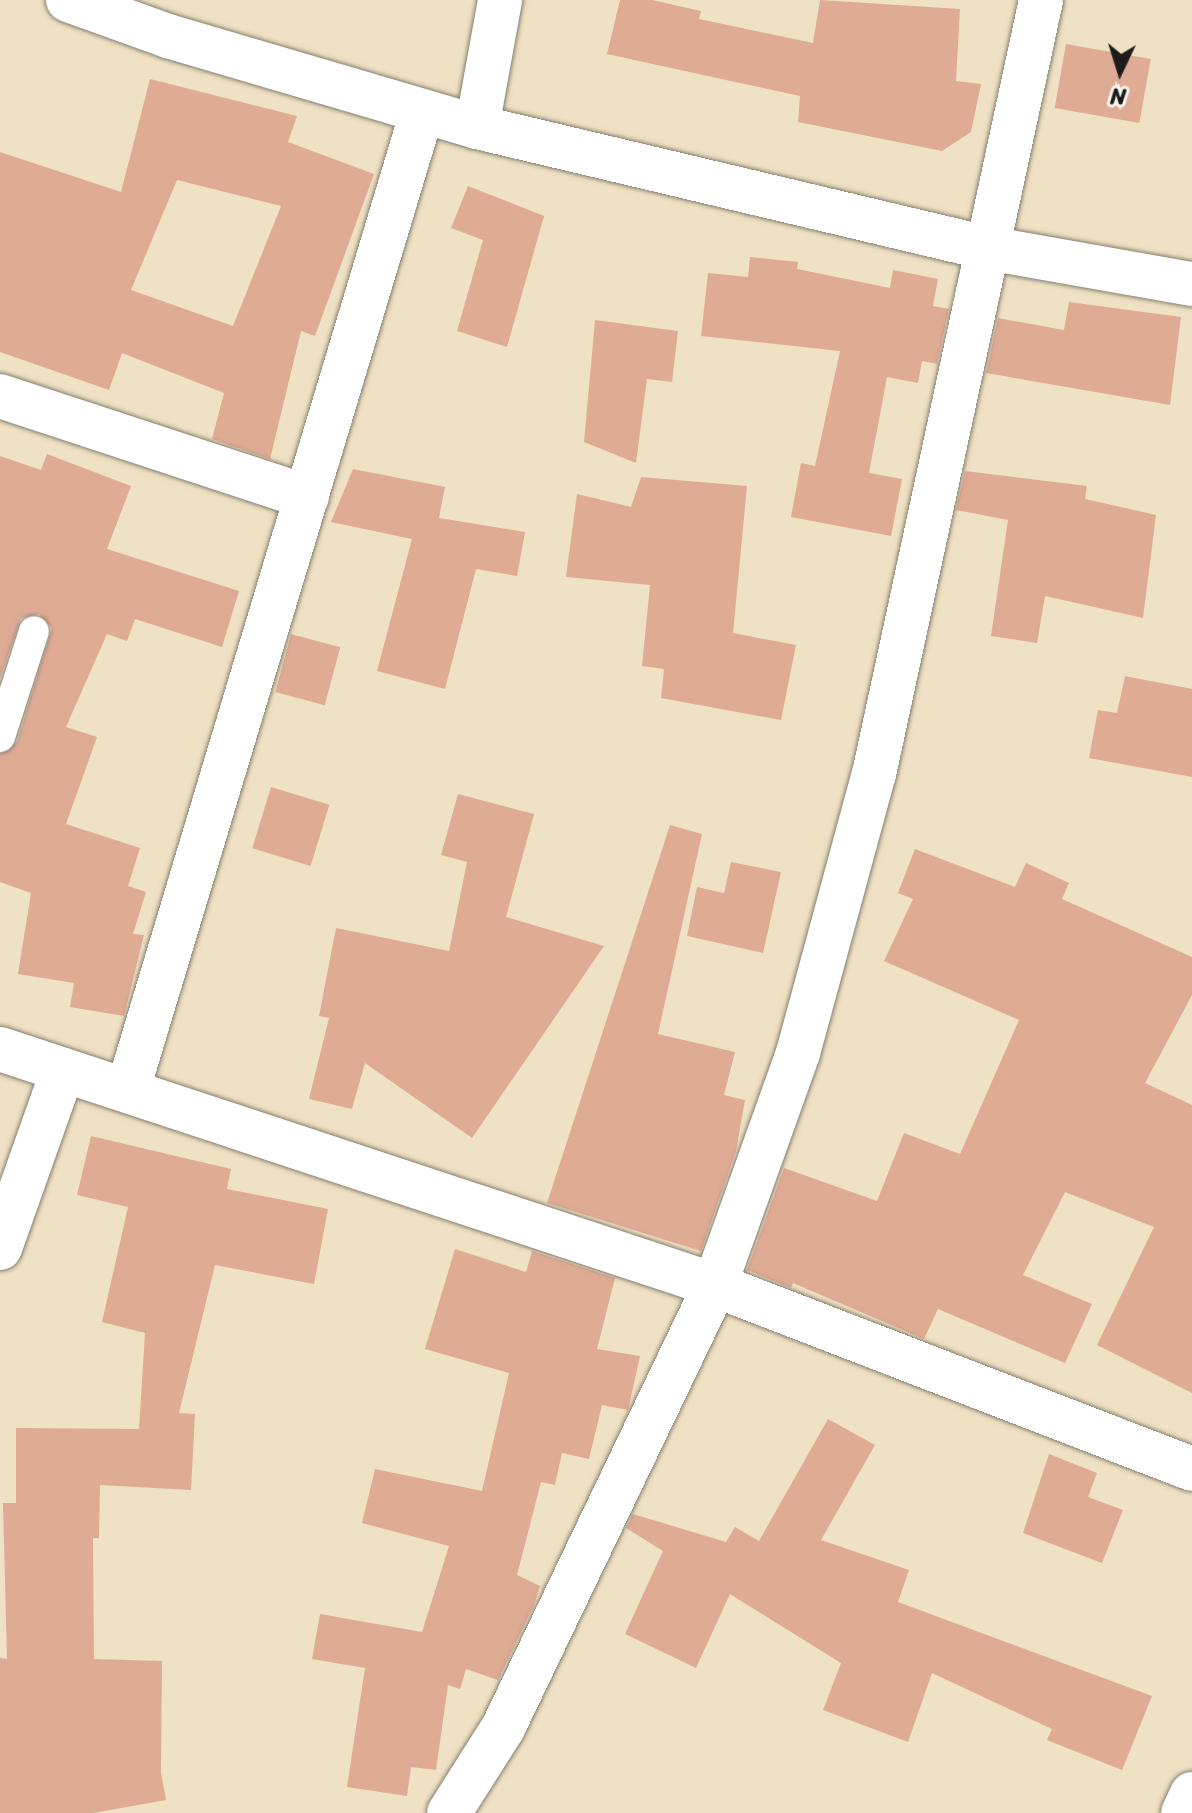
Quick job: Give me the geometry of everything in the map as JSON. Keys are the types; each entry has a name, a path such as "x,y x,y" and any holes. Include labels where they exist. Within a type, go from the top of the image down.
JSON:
{"street":[{"path":"68,0 168,36 477,127 987,248 1192,284"},
{"path":"477,127 500,0"},
{"path":"449,1813 503,1728 715,1285 798,1053 842,906 1041,0"},
{"path":"128,1089 422,112"},
{"path":"0,396 307,497"},
{"path":"0,1049 715,1285 1192,1469"},
{"path":"0,1248 63,1070"},
{"path":"1183,1813 1192,1794"}],"lane":[{"path":"0,737 34,631"}],"building":[{"path":"620,0 652,0 701,11 699,19 813,43 820,0 960,9 956,81 981,84 971,132 942,151 798,122 800,96 607,54"},
{"path":"1066,44 1151,59 1139,123 1055,108"},
{"path":"150,79 297,116 288,142 374,174 315,336 301,331 270,459 212,439 224,393 122,353 109,390 0,352 0,152 121,192","holes":["177,180 281,206 233,326 131,290"]},
{"path":"468,186 544,216 507,347 457,331 483,240 451,228"},
{"path":"750,257 798,262 797,269 890,288 893,270 938,279 933,306 949,309 937,364 922,361 918,383 887,377 869,473 902,479 891,536 791,517 801,463 815,466 840,351 701,336 708,273 748,277"},
{"path":"1069,302 1181,317 1170,405 986,373 998,318 1064,330"},
{"path":"595,320 678,331 672,382 647,379 636,463 584,442"},
{"path":"47,454 131,486 107,549 239,591 222,647 135,619 127,641 107,634 66,727 97,737 66,824 140,848 128,886 146,892 133,934 144,935 124,1016 70,1007 74,983 18,974 31,893 0,882 0,754 17,742 52,628 39,614 21,618 0,678 0,456 41,470"},
{"path":"353,469 445,487 439,518 525,532 517,576 476,569 445,689 377,671 412,539 331,522"},
{"path":"965,471 1087,486 1085,499 1156,515 1143,618 1045,596 1037,643 991,636 1008,520 956,510"},
{"path":"641,477 747,486 733,633 796,645 781,720 661,698 664,669 642,666 650,585 566,577 577,494 631,507"},
{"path":"291,634 340,647 325,705 275,692"},
{"path":"1125,676 1192,689 1192,777 1089,758 1098,710 1117,713"},
{"path":"271,787 329,805 311,866 252,848"},
{"path":"458,794 534,814 506,917 604,946 472,1138 365,1063 352,1109 309,1099 329,1018 319,1016 336,928 449,951 467,862 441,855"},
{"path":"670,825 702,834 658,1034 735,1052 724,1095 745,1100 736,1151 701,1251 547,1203"},
{"path":"915,849 1015,887 1026,863 1069,883 1062,899 1192,957 1192,995 1145,1083 1192,1105 1192,1393 1097,1345 1154,1227 1065,1192 1023,1275 1092,1304 1065,1363 938,1309 924,1339 793,1283 791,1288 747,1270 784,1168 877,1201 904,1133 960,1154 1019,1020 884,961 913,899 898,893"},
{"path":"731,862 781,872 763,953 687,936 697,887 724,893"},
{"path":"91,1136 231,1169 227,1189 328,1209 314,1284 215,1265 179,1413 195,1414 191,1490 100,1485 99,1538 93,1538 94,1659 162,1661 161,1773 166,1800 93,1813 0,1813 0,1658 7,1659 3,1503 16,1503 16,1428 139,1429 145,1333 102,1322 128,1207 77,1195"},
{"path":"455,1249 526,1272 532,1251 615,1278 597,1349 640,1356 628,1410 602,1405 589,1459 562,1453 555,1485 541,1482 517,1575 540,1586 534,1605 498,1680 466,1669 460,1689 448,1685 436,1770 411,1767 407,1796 347,1787 365,1668 312,1659 320,1614 422,1632 449,1546 362,1523 375,1469 482,1491 509,1373 425,1349"},
{"path":"828,1419 875,1445 821,1540 909,1570 898,1602 1152,1696 1122,1770 1047,1740 1052,1729 932,1673 908,1742 823,1710 841,1663 730,1594 696,1668 625,1634 663,1551 626,1528 633,1514 726,1542 735,1527 759,1541"},
{"path":"1049,1454 1097,1473 1088,1497 1123,1510 1102,1563 1023,1533"}]}
